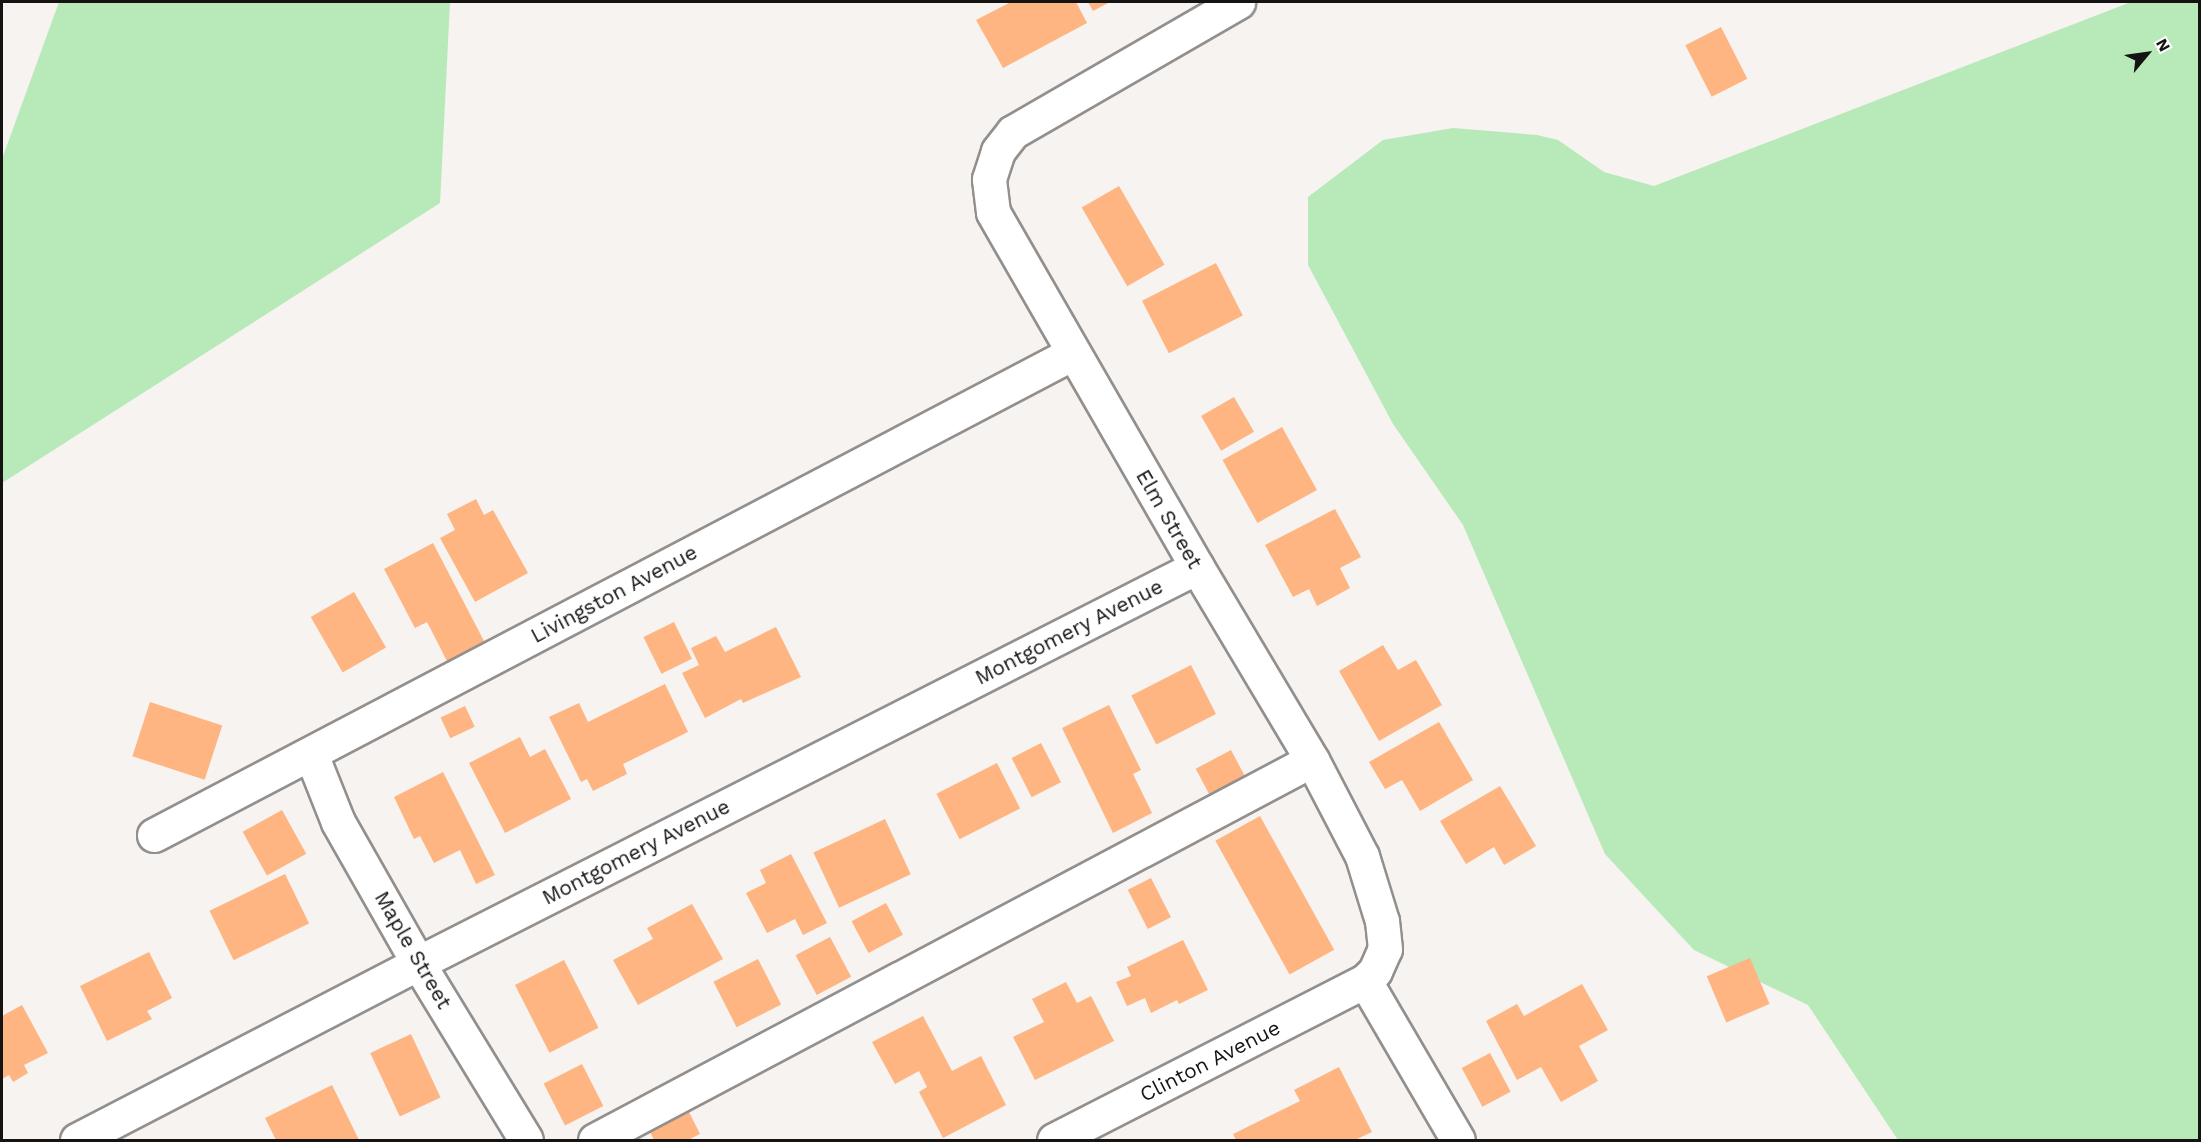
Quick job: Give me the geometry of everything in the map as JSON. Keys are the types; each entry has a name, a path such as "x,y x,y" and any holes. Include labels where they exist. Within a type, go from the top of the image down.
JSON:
{"street":[{"name":"Elm Street","path":"1238,2 1013,132 998,151 989,179 993,212 1197,567 1312,760 1362,856 1385,937 1383,955 1375,971 1365,981"},
{"name":"Livingston Avenue","path":"154,835 1073,353"},
{"name":"Montgomery Avenue","path":"77,1140 418,963 1197,567"},
{"name":"Maple Street","path":"311,754 338,822 418,963 526,1140"},
{"path":"595,1140 1312,760"},
{"path":"1365,981 1458,1140"},
{"name":"Clinton Avenue","path":"1054,1140 1365,981"}],"green space":[{"path":"59,2 450,2 440,203 2,483 2,159"},
{"path":"2131,2 2199,2 2199,1140 1898,1140 1808,1005 1694,950 1605,854 1463,525 1393,424 1308,265 1308,197 1383,140 1453,128 1537,135 1558,140 1604,172 1654,186"}],"building":[{"path":"1011,2 1076,2 1087,23 1003,68 976,20"},
{"path":"1088,2 1110,2 1093,11"},
{"path":"1721,27 1747,79 1712,97 1685,45"},
{"path":"1119,186 1164,265 1127,286 1082,208"},
{"path":"1216,263 1243,316 1169,353 1142,301"},
{"path":"1234,397 1254,432 1221,451 1201,416"},
{"path":"1282,427 1317,490 1257,523 1223,460"},
{"path":"476,499 484,515 493,510 528,573 475,602 440,538 455,530 447,514"},
{"path":"1335,509 1361,557 1340,568 1350,588 1317,606 1309,589 1293,597 1265,545"},
{"path":"433,543 485,643 448,663 427,622 415,628 384,569"},
{"path":"354,592 386,647 343,672 311,617"},
{"path":"674,622 692,659 661,674 643,637"},
{"path":"776,627 801,677 743,703 741,699 705,718 682,673 699,665 691,648 716,636 725,652"},
{"path":"1383,645 1398,670 1416,660 1442,705 1379,741 1339,671"},
{"path":"1191,665 1216,714 1156,744 1131,695"},
{"path":"665,684 688,732 623,764 627,774 593,791 587,779 581,782 549,717 579,703 588,722"},
{"path":"150,702 222,725 205,780 132,756"},
{"path":"1109,705 1141,770 1133,774 1152,813 1113,833 1062,728"},
{"path":"465,706 475,727 450,738 441,717"},
{"path":"1439,722 1473,780 1420,811 1402,780 1385,789 1369,762"},
{"path":"520,737 530,757 545,749 571,799 505,833 469,763"},
{"path":"1041,743 1061,782 1032,797 1012,758"},
{"path":"1231,750 1246,778 1211,797 1196,769"},
{"path":"997,763 1020,808 960,839 936,794"},
{"path":"443,772 495,875 476,884 460,850 434,863 420,836 414,839 394,797"},
{"path":"1500,786 1536,846 1504,865 1494,847 1466,864 1440,821"},
{"path":"282,810 306,854 267,876 243,832"},
{"path":"1260,816 1334,950 1290,975 1215,841"},
{"path":"885,819 911,874 839,908 813,852"},
{"path":"791,854 827,923 803,935 795,919 767,933 746,893 766,883 760,870"},
{"path":"285,874 309,923 234,960 210,911"},
{"path":"1151,878 1171,917 1148,929 1128,890"},
{"path":"886,903 903,935 868,953 852,921"},
{"path":"692,904 723,959 638,1005 613,960 653,939 647,928"},
{"path":"830,937 851,977 817,995 796,955"},
{"path":"1183,940 1208,990 1179,1004 1177,1000 1151,1013 1145,998 1127,1006 1116,982 1131,976 1127,967"},
{"path":"149,952 172,998 147,1011 152,1019 107,1041 80,986"},
{"path":"1750,958 1770,1004 1726,1022 1707,976"},
{"path":"758,959 781,1004 737,1027 713,982"},
{"path":"564,960 599,1028 549,1053 515,985"},
{"path":"1066,982 1077,1003 1091,996 1114,1041 1035,1080 1013,1037 1044,1022 1032,999"},
{"path":"1582,984 1608,1030 1579,1046 1598,1081 1561,1102 1541,1067 1517,1080 1486,1021 1517,1004 1524,1016"},
{"path":"22,1005 48,1053 24,1065 28,1073 13,1082 9,1075 2,1079 2,1016"},
{"path":"923,1016 952,1071 981,1056 1006,1105 943,1138 919,1092 927,1087 919,1071 895,1084 872,1042"},
{"path":"411,1034 441,1097 400,1116 370,1053"},
{"path":"1490,1053 1511,1092 1482,1107 1462,1068"},
{"path":"582,1064 603,1106 565,1125 544,1084"},
{"path":"1339,1067 1372,1132 1355,1140 1236,1140 1233,1134 1300,1101 1294,1090"},
{"path":"332,1085 359,1140 276,1140 265,1118"},
{"path":"685,1104 700,1134 688,1140 654,1140 646,1124"}]}
